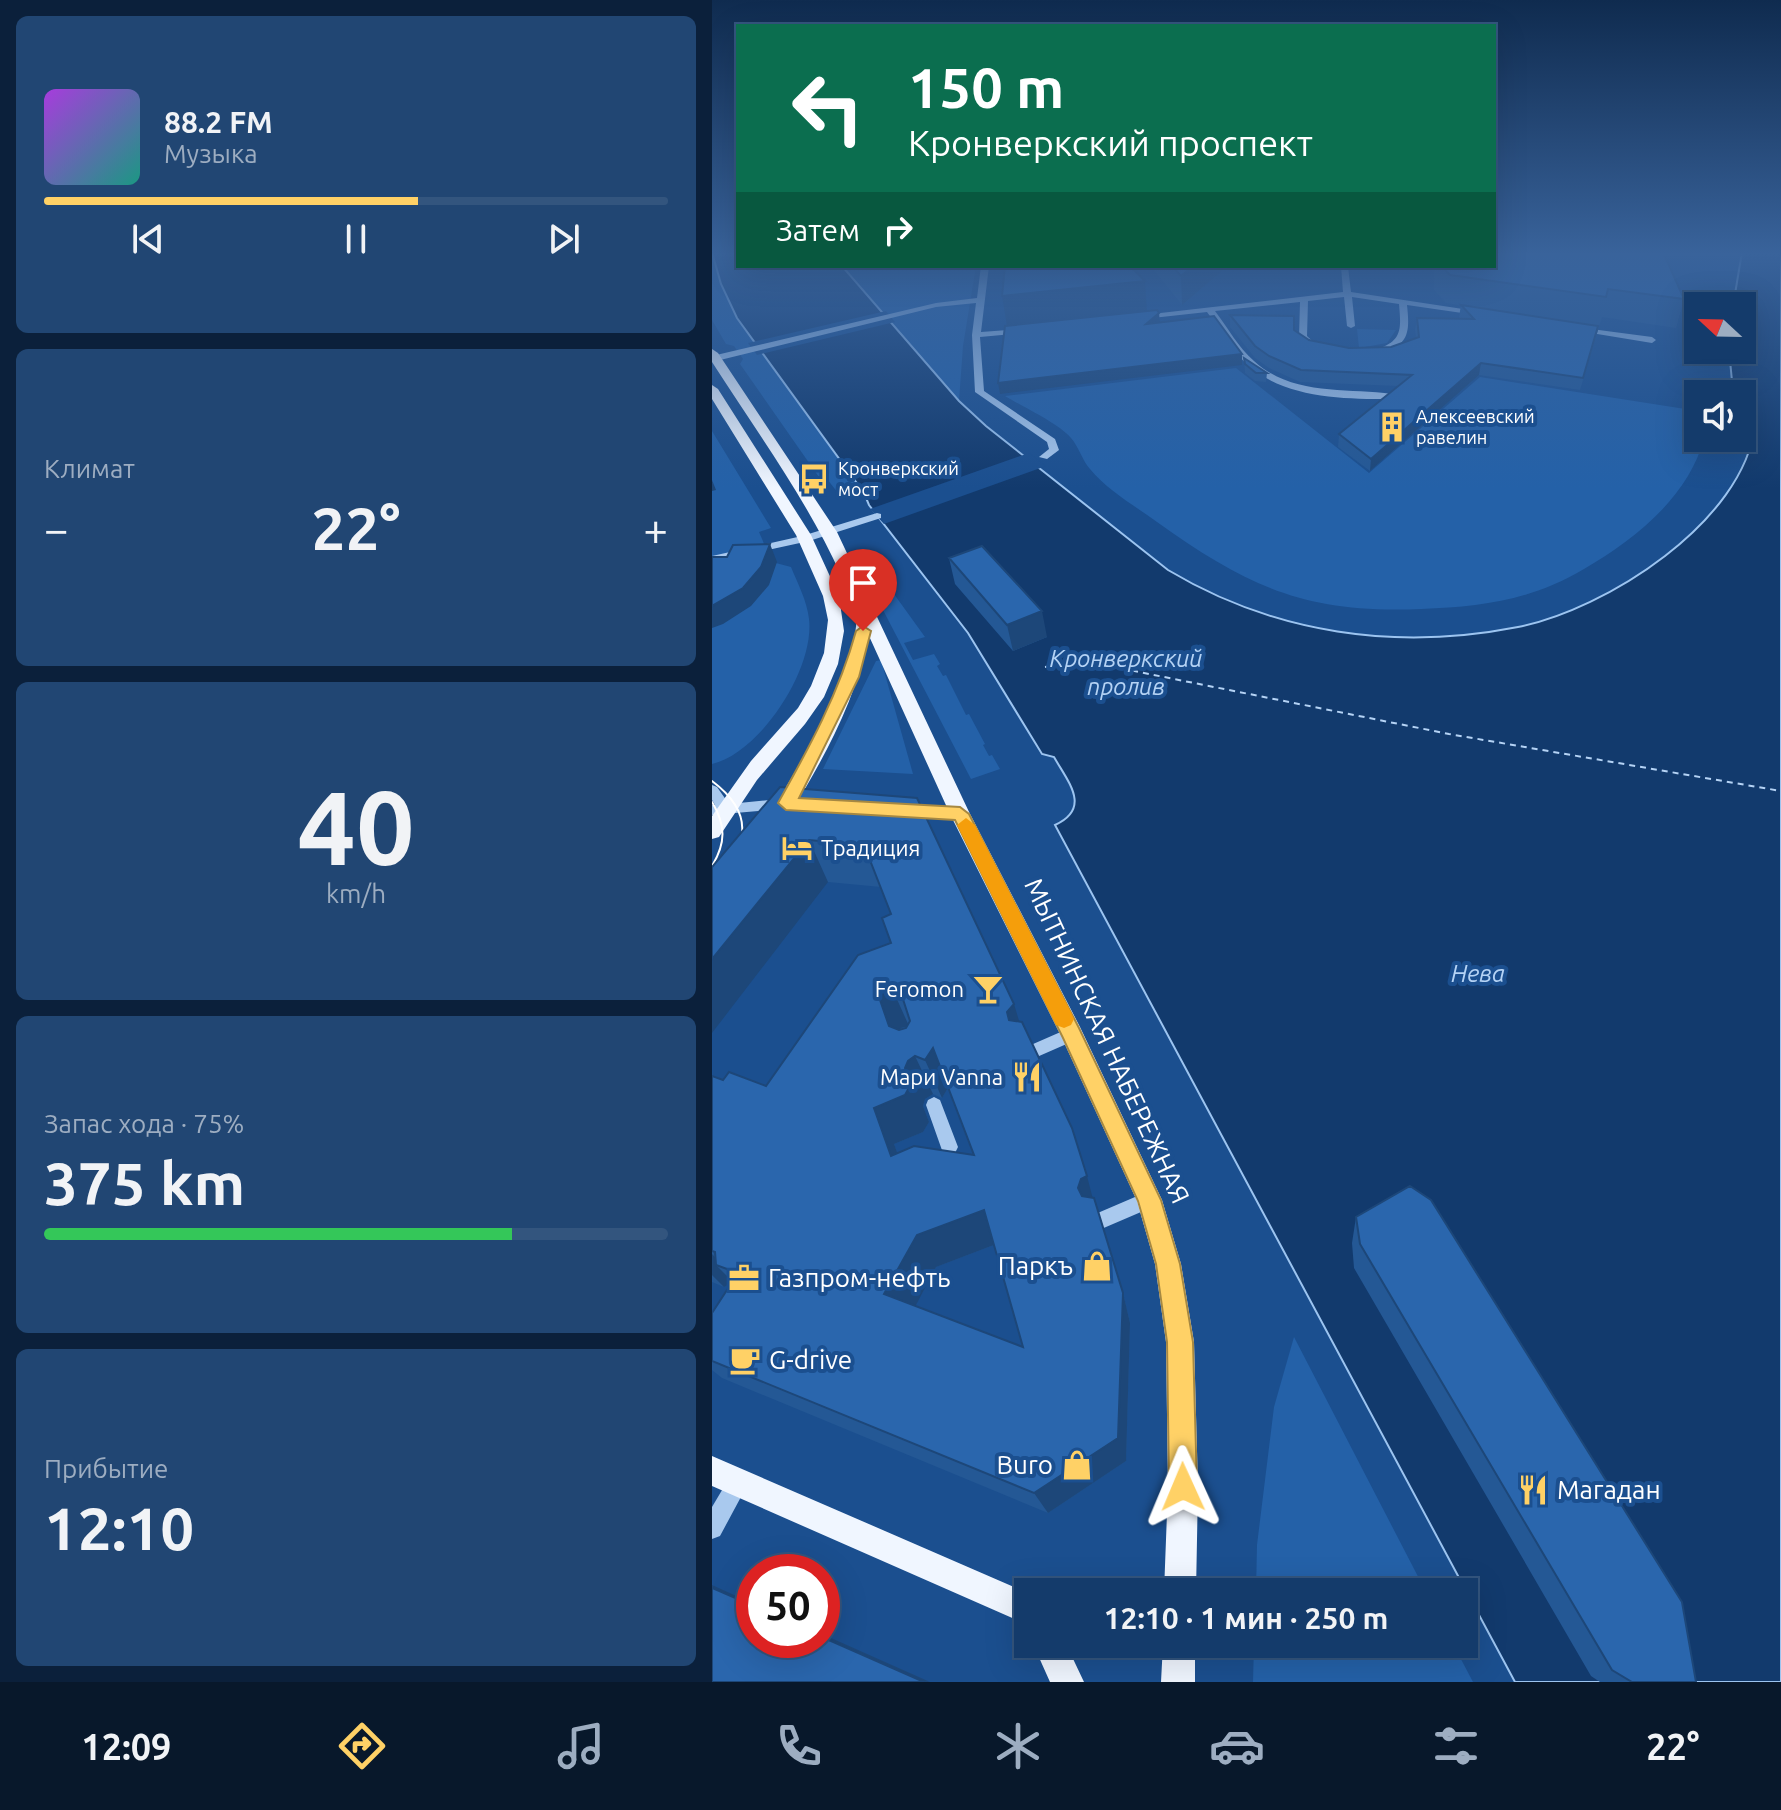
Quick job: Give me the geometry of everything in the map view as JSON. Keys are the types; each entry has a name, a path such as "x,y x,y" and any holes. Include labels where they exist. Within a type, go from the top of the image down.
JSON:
{"main road":[{"name":"МЫТНИНСКАЯ НАБЕРЕЖНАЯ","path":"713,357 829,532 960,814 1072,1034 1149,1200 1168,1264 1180,1342 1183,1487 1180,1578"},
{"path":"712,389 805,539 827,586 836,616 836,634 826,675 809,707 719,810 712,832"},
{"path":"773,824 794,804 851,677 863,631 864,604"},
{"path":"725,1477 1014,1603"},
{"path":"1056,1658 1067,1682"},
{"path":"1178,1682 1179,1658"}],"street":[{"path":"713,357 832,330"},
{"path":"977,330 980,392 1052,441 1054,450 1044,457"},
{"path":"976,335 1030,330"},
{"path":"1224,330 1239,351 1281,380 1317,393 1348,397 1389,396"},
{"path":"1303,330 1303,337 1308,343 1325,351"},
{"path":"1372,352 1396,346 1406,330"},
{"path":"1590,330 1652,340"},
{"path":"712,559 805,539 877,516"},
{"path":"712,790 719,810 794,804"},
{"path":"896,810 960,814"},
{"path":"1030,1053 1072,1034"},
{"path":"934,1105 949,1147"},
{"path":"1099,1221 1149,1200"},
{"path":"712,1528 725,1477"}],"shaded area":[{"path":"718,330 746,330 864,494 842,498 827,479 821,480 740,364 743,359 734,346 726,344"},
{"path":"898,330 966,330 959,401"},
{"path":"1357,330 1396,330 1387,343 1359,348"},
{"path":"1236,368 1369,473 1480,377 1684,409 1684,452 1699,452 1686,479 1657,515 1622,545 1565,580 1525,595 1485,604 1443,608 1344,607 1280,592 1220,564 1113,491 1090,469 1065,432 1005,396"},
{"path":"712,431 771,528 759,532 772,562 791,567 809,619 809,639 794,684 781,706 748,744 730,757 712,764"},
{"path":"868,558 925,637 904,643 913,660 934,654 940,664 937,666 943,676 946,675 989,756 992,755 1000,769 971,779 858,562"},
{"path":"881,660 913,774 823,769 876,661"},
{"path":"1294,1337 1419,1578 1256,1578 1257,1545 1274,1407"},
{"path":"1254,1658 1460,1658 1473,1682 1253,1682"}],"water":[{"name":"Нева","path":"746,330 898,330 959,401 986,426 1168,570 1209,592 1251,609 1337,632 1382,636 1427,637 1518,627 1590,602 1628,581 1665,556 1698,527 1726,495 1748,452 1756,452 1756,380 1732,380 1730,364 1756,364 1756,330 1781,330 1781,1682 1515,1682 1478,1613 1478,1578 1459,1578 1055,825 1066,818 1075,803 1070,785 1054,757 1042,754 968,633 869,505 864,493"}],"pier":[{"path":"802,330 859,330 757,355 748,343"},
{"name":"Кронверкский мост","path":"1029,453 1046,466 884,524 870,509"}],"building":[{"path":"1004,330 1225,330 1242,354 998,383"},
{"path":"1242,330 1295,330 1309,340 1349,348 1391,347 1419,337 1418,330 1597,330 1583,378 1481,363 1371,459 1339,434 1412,375 1301,370 1269,356 1255,346"},
{"path":"1244,358 1267,373 1256,373 1245,364"},
{"path":"770,544 761,567 743,588 712,606 712,557 727,557 733,545"},
{"path":"982,546 1042,611 1007,625 949,558"},
{"path":"780,787 917,798 1014,1004 1007,1012 1009,1020 1022,1022 1072,1128 1087,1176 1081,1179 1078,1188 1082,1196 1094,1198 1123,1293 1118,1438 1034,1493 712,1361 712,1313 738,1273 716,1265 715,1252 712,1251 712,1076 723,1080 729,1072 766,1086 858,955 891,943 882,918 891,914 864,845 809,840 712,959 712,867","holes":["891,986 900,990 910,1021 906,1028 899,1030 889,1026 879,997 883,988","933,1048 974,1155 914,1146 891,1156 874,1108 905,1095 911,1084 905,1068 908,1061 915,1056 925,1060","984,1210 1023,1347 884,1294 917,1235"]},
{"name":"Магадан","path":"1410,1186 1431,1200 1682,1602 1696,1682 1632,1682 1612,1670 1360,1244 1356,1217"},
{"path":"712,1588 736,1598 736,1658 840,1658 840,1645 924,1682 712,1682"}],"ferry route":[{"path":"1045,667 1072,663 1109,666 1449,734 1781,791"}],"tram line":[{"path":"712,781 727,794 742,820 739,846 712,889"},
{"path":"712,802 722,826 722,842 712,866"}],"slow traffic":[{"path":"966,825 1064,1019"}],"place":[{"name":"Алексеевский равелин","path":"1392,427"},
{"name":"Кронверкский мост","path":"814,479"},
{"name":"Традиция","path":"797,848"},
{"name":"Feromon","path":"988,989"},
{"name":"Мари Vаnnа","path":"1027,1077"},
{"name":"Паркъ","path":"1097,1266"},
{"name":"Газпром-нефть","path":"744,1278"},
{"name":"G-drive","path":"745,1360"},
{"name":"Buro","path":"1077,1465"},
{"name":"Магадан","path":"1533,1490"}],"route":[{"path":"863,631 851,677 807,770 786,803 960,814 1072,1034 1149,1200 1168,1264 1180,1342 1183,1487"}],"water label":[{"name":"Кронверкский пролив","path":"1126,673"}]}
